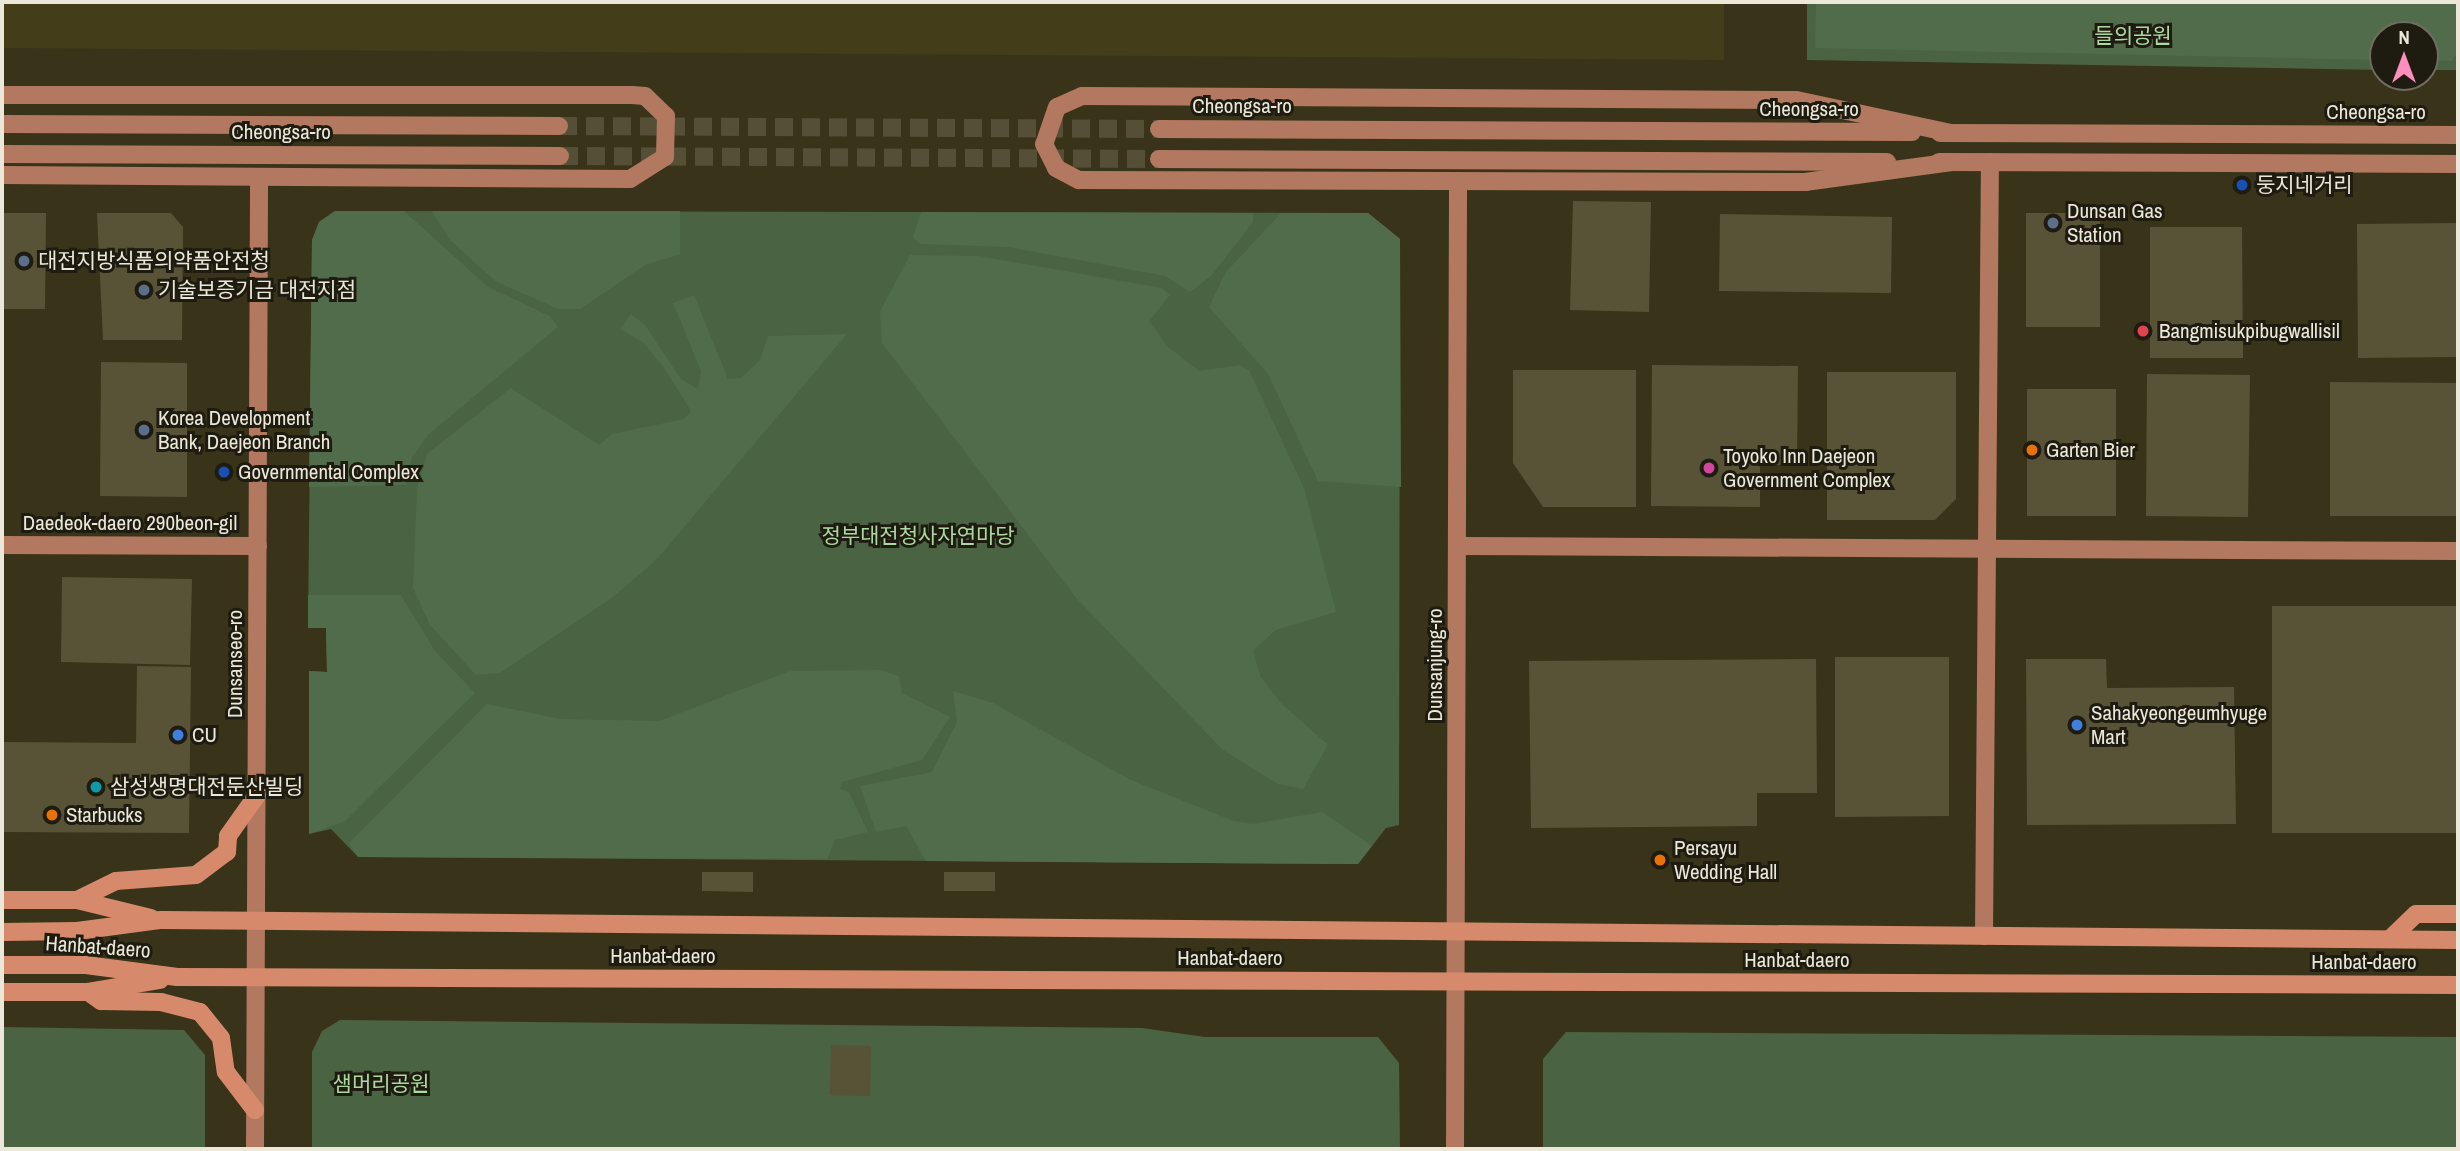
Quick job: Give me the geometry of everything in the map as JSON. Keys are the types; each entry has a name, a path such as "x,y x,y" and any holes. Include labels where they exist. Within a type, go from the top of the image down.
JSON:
{"main road":[{"path":"77,900 116,881 196,875 227,852 228,836 257,794"},
{"path":"2,900 77,900 162,920"},
{"path":"2390,939 2416,914 2458,914"},
{"name":"Hanbat-daero","path":"2,932 77,931 162,920 2458,940"},
{"name":"Hanbat-daero","path":"2,965 86,965 177,977 2458,985"},
{"path":"2,992 88,992 177,977"},
{"path":"88,992 101,1001 162,1002 200,1012 221,1038 226,1072 255,1110"}],"street":[{"path":"2,95 632,95 645,96 666,116 665,157 630,178 259,180 2,175"},
{"path":"1951,133 1796,100 1096,96 1069,99 1044,130 1056,168 1079,180 1805,182 1952,162"},
{"name":"Cheongsa-ro","path":"2,124 559,126"},
{"name":"Cheongsa-ro","path":"1159,129 2458,135"},
{"name":"Cheongsa-ro","path":"2,154 560,156"},
{"path":"1159,159 2458,164"},
{"path":"1984,936 1990,162"},
{"name":"Dunsanseo-ro","path":"255,1149 259,180"},
{"name":"Dunsanjung-ro","path":"1455,1149 1458,181"},
{"name":"Daedeok-daero 290beon-gil","path":"2,545 258,546"},
{"path":"1458,547 2458,551"}],"shaded area":[{"path":"2,2 1724,2 1724,60 2,48"}],"green space":[{"name":"들의공원","path":"1807,2 2458,2 2458,70 2439,70 2439,21 2369,21 2369,70 1807,60"},
{"name":"들의공원","path":"1816,2 2458,2 2458,51 2452,61 2439,61 2439,21 2369,21 2369,60 1815,48"},
{"name":"정부대전청사자연마당","path":"335,211 1368,213 1400,239 1399,825 1386,828 1358,864 358,857 331,829 309,834 309,671 327,672 326,628 308,628 312,240 319,222"},
{"path":"335,211 404,211 488,287 550,316 558,327 429,434 412,457 406,485 309,487 312,240 319,222"},
{"path":"432,211 680,211 680,254 645,265 580,309 558,309 495,281 449,239"},
{"path":"921,212 1253,213 1253,222 1211,276 1190,292 1165,276 1008,247 920,244 913,237"},
{"path":"1281,213 1368,213 1400,239 1401,487 1318,481 1268,374 1209,307 1225,273"},
{"path":"910,255 979,256 1162,288 1170,295 1149,321 1167,346 1199,371 1240,365 1249,370 1304,488 1336,612 1276,630 1253,650 1260,676 1281,703 1328,745 1303,789 1278,784 1223,750 1077,599 882,343 880,311"},
{"path":"694,295 728,379 741,378 760,360 768,336 847,334 657,559 612,598 500,673 476,675 430,625 413,588 417,489 427,454 511,388 599,445 612,434 684,419 691,411 664,368 644,343 620,329 631,314 645,325 681,379 698,389 701,371 673,303"},
{"path":"308,595 401,595 435,651 475,693 345,821 309,834 309,671 327,672 326,628 308,628"},
{"path":"880,670 899,676 902,693 950,717 922,760 842,782 840,789 849,792 868,832 835,840 827,859 358,857 349,843 487,704 561,719 659,721 790,671"},
{"path":"953,691 993,703 1131,780 1234,821 1253,824 1322,812 1372,846 1358,864 926,861 906,826 876,832 860,786 932,772 957,722"},
{"name":"샘머리공원","path":"340,1020 1142,1028 1205,1037 1378,1037 1399,1063 1400,1149 312,1149 312,1052 322,1031"},
{"path":"2,1027 184,1030 205,1055 205,1149 2,1149"},
{"path":"1566,1032 2458,1037 2458,1149 1543,1149 1543,1059"}],"building":[{"path":"1573,201 1651,202 1649,312 1570,310"},
{"name":"대전지방식품의약품안전청","path":"2,213 46,213 45,309 2,309"},
{"path":"97,213 171,213 183,227 182,340 103,340"},
{"path":"2026,213 2100,213 2100,327 2026,327"},
{"path":"1720,214 1892,217 1891,293 1719,291"},
{"path":"2458,223 2458,357 2358,358 2357,224"},
{"path":"2150,227 2242,227 2243,358 2150,358"},
{"name":"Korea Development Bank, Daejeon Branch","path":"101,362 187,363 187,497 100,496"},
{"path":"1652,365 1798,366 1797,465 1760,465 1760,507 1651,506"},
{"path":"1513,370 1636,370 1636,507 1543,507 1513,463"},
{"path":"1827,372 1956,372 1956,499 1935,520 1827,520"},
{"path":"2147,374 2250,375 2248,517 2146,516"},
{"path":"2330,382 2458,383 2458,516 2330,516"},
{"path":"2027,389 2116,389 2116,516 2027,516"},
{"path":"62,577 192,579 190,665 61,662"},
{"path":"2272,606 2458,606 2458,833 2272,833"},
{"path":"1835,657 1949,657 1949,816 1835,817"},
{"path":"1816,659 1817,793 1757,793 1757,826 1531,828 1529,661"},
{"path":"2026,659 2106,659 2107,688 2234,687 2236,824 2027,825"},
{"name":"삼성생명대전둔산빌딩","path":"137,666 191,667 189,833 2,832 2,742 136,743"},
{"path":"702,872 753,872 753,892 702,891"},
{"path":"944,872 995,872 995,891 944,891"},
{"path":"831,1045 871,1046 870,1096 830,1095"}],"tunnel":[{"path":"559,126 1159,129"},
{"path":"560,156 1159,159"}],"place":[{"name":"둥지네거리","path":"2242,185"},
{"name":"Dunsan Gas Station","path":"2053,223"},
{"name":"대전지방식품의약품안전청","path":"24,261"},
{"name":"기술보증기금 대전지점","path":"144,290"},
{"name":"Bangmisukpibugwallisil","path":"2143,331"},
{"name":"Korea Development Bank, Daejeon Branch","path":"144,430"},
{"name":"Garten Bier","path":"2032,450"},
{"name":"Toyoko Inn Daejeon Government Complex","path":"1709,468"},
{"name":"Governmental Complex","path":"224,472"},
{"name":"Sahakyeongeumhyuge Mart","path":"2077,725"},
{"name":"CU","path":"178,735"},
{"name":"삼성생명대전둔산빌딩","path":"96,787"},
{"name":"Starbucks","path":"52,815"},
{"name":"Persayu Wedding Hall","path":"1660,860"}]}
